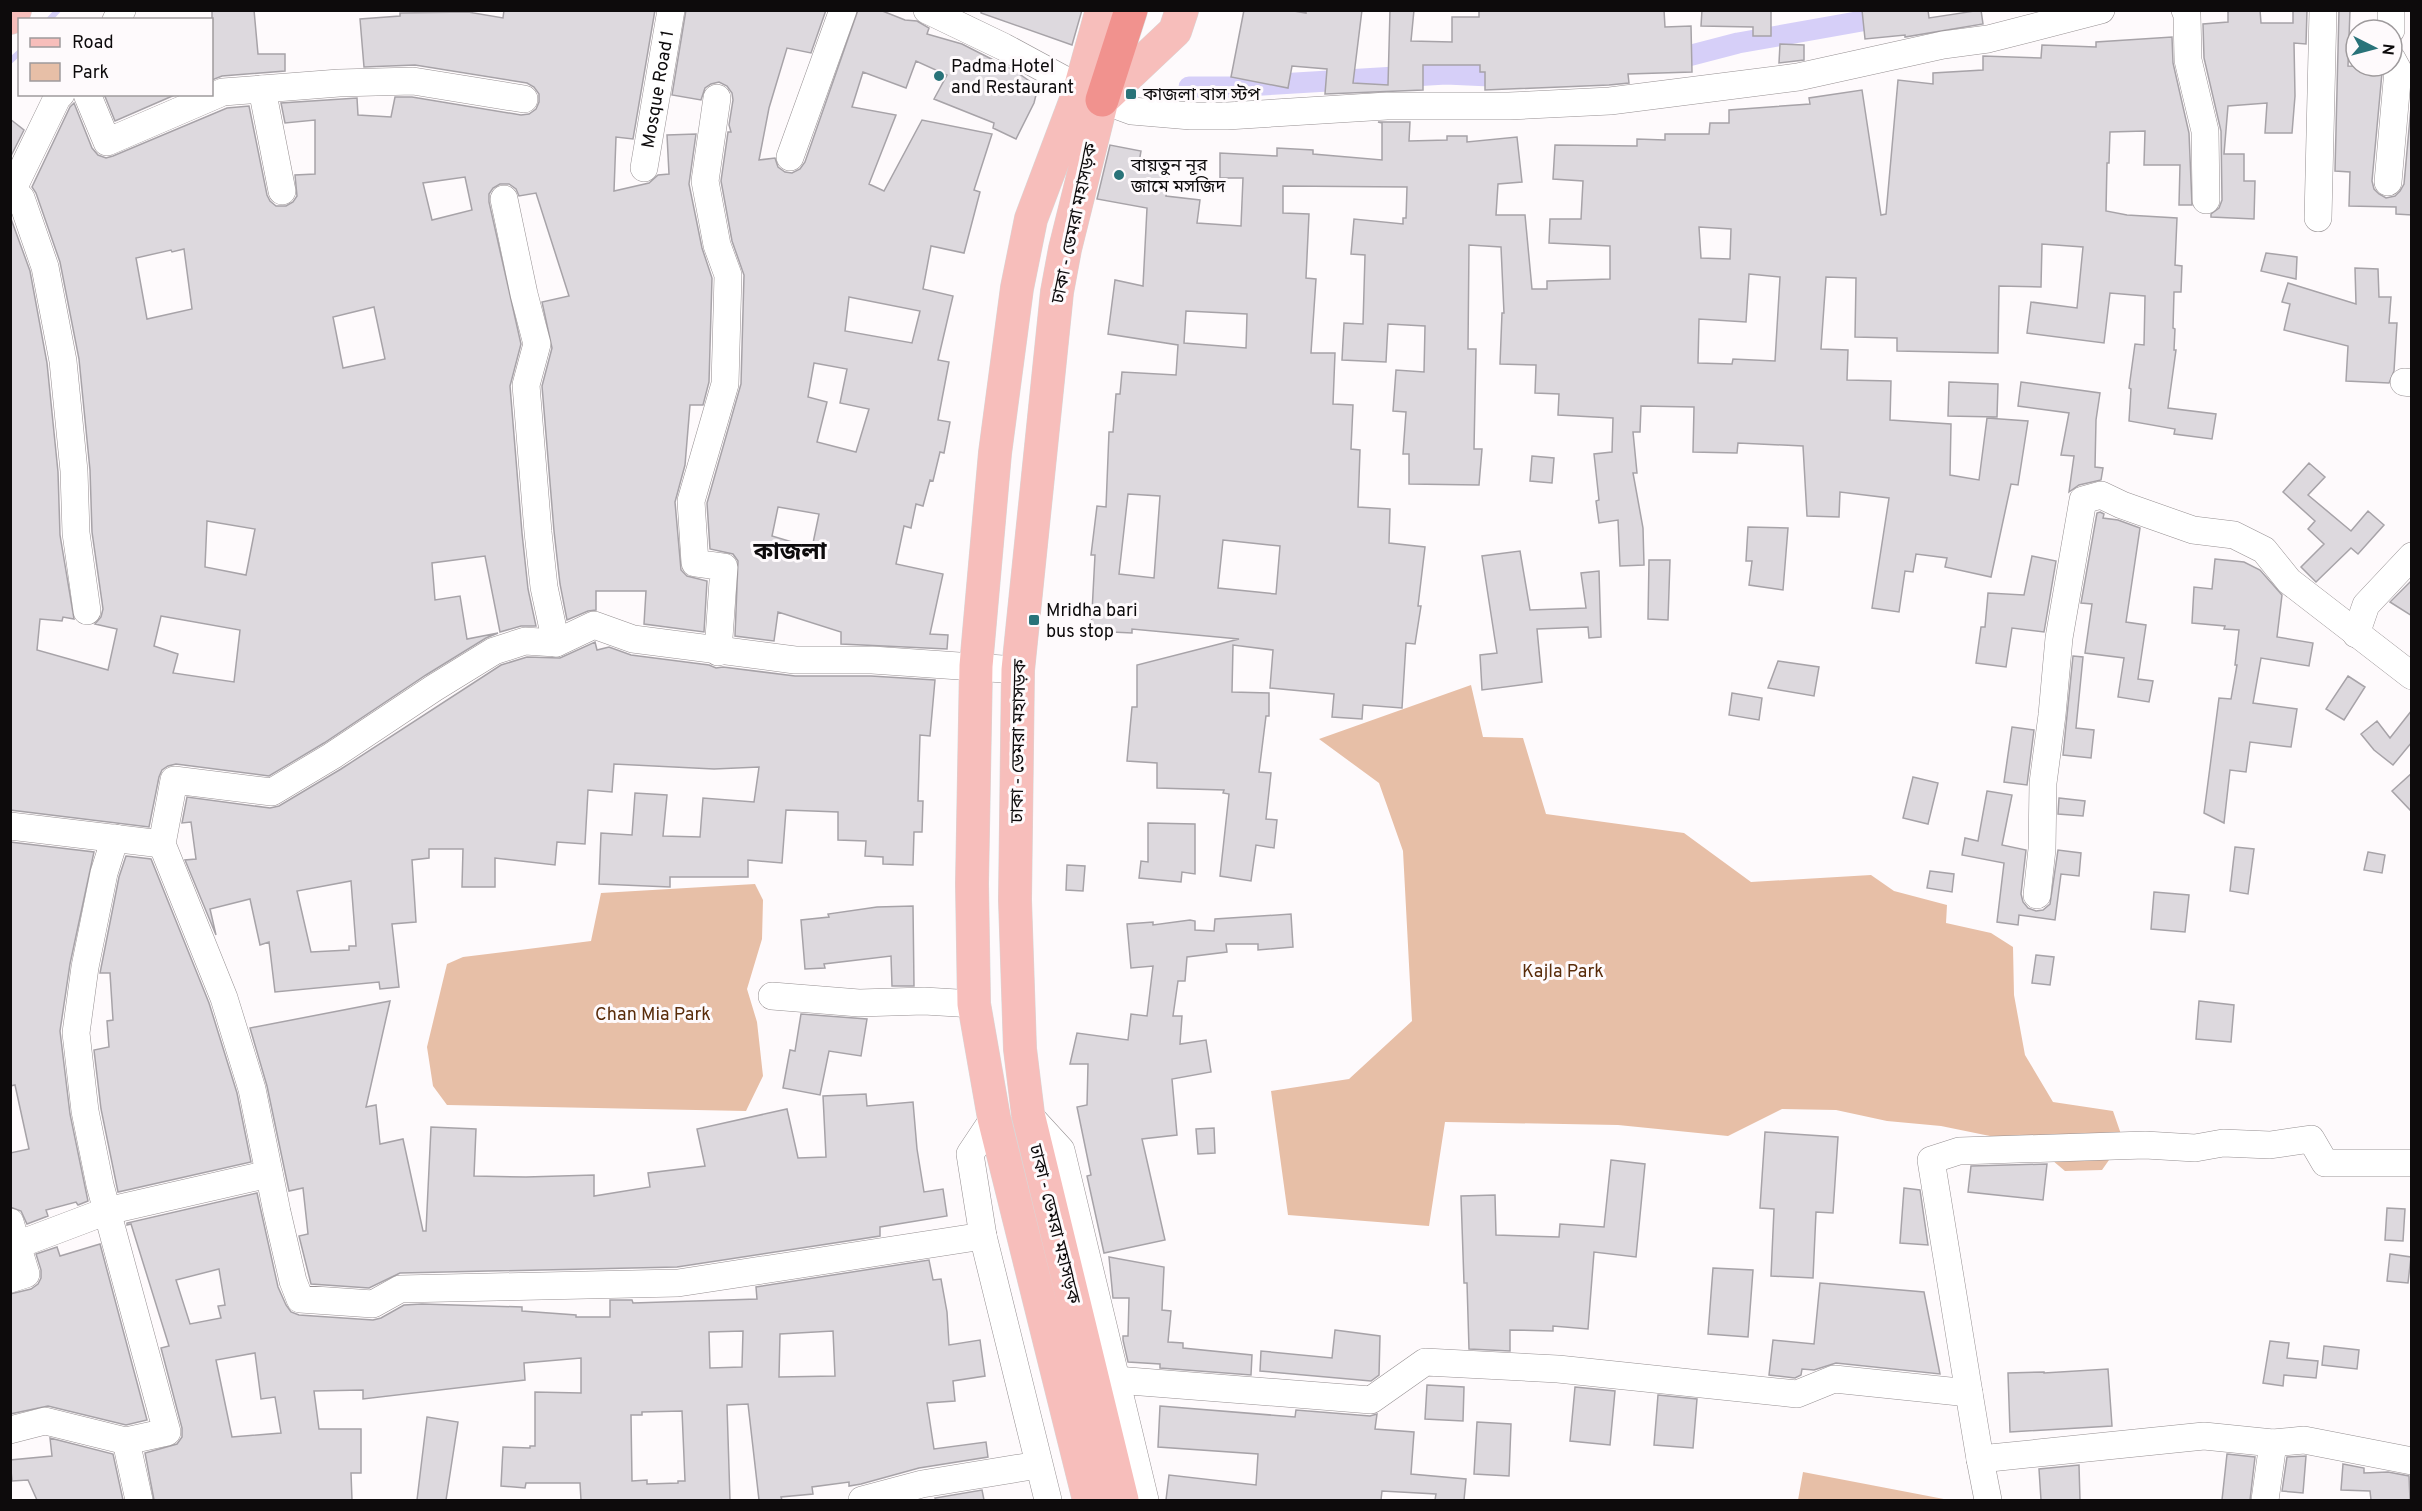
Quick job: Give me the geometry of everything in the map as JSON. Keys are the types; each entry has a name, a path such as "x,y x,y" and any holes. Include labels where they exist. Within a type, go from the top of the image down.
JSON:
{"highway":[{"path":"1091,95 1131,10"}],"main road":[{"path":"10,18 15,10"},
{"name":"ঢাকা - ডেমরা মহাসড়ক","path":"1102,10 1091,95 1057,292 1019,656 1015,900 1020,1049 1028,1114 1122,1500"},
{"name":"ঢাকা - ডেমরা মহাসড়ক","path":"1089,1500 994,1118 974,1004 972,884 977,654 995,453 1017,288 1031,219 1091,95 1175,31 1182,10"},
{"path":"1017,288 1057,292"},
{"path":"977,654 1019,656"}],"street":[{"name":"Mosque Road 1","path":"644,168 671,10"},
{"path":"790,157 843,10"},
{"path":"927,10 1004,47 1091,95 1132,111 1191,116 1227,116 1387,106 1509,106 1610,101 1798,77 1942,45 1988,39 2102,10"},
{"path":"2185,10 2188,60 2205,131 2206,200"},
{"path":"2318,218 2322,10"},
{"path":"2388,182 2397,78"},
{"path":"88,96 107,142 223,92 339,83 413,81 524,99"},
{"path":"262,90 282,191"},
{"path":"59,96 11,192 21,198 45,267 63,361 74,471 76,533 87,611"},
{"path":"717,98 705,181 717,245 728,275 725,384 691,501 695,563 724,567 718,652"},
{"path":"504,198 537,344 526,385 544,587 556,643"},
{"path":"2037,895 2042,849 2043,783 2059,639 2082,500 2101,495 2122,505 2193,530 2234,535 2264,550 2289,581 2412,676"},
{"path":"2356,634 2366,605 2412,556"},
{"path":"977,654 872,660 795,660 718,652 633,639 594,626 556,643 525,641 494,651 272,792 174,780 162,844 224,998 252,1089 293,1281 300,1299 373,1304 400,1289 678,1283 983,1236"},
{"path":"10,826 162,844"},
{"path":"10,1430 45,1421 126,1442 167,1432 107,1211 84,1111 76,1034 85,966 104,873 115,838"},
{"path":"772,996 859,1003 924,1001 974,1004"},
{"path":"1028,1114 1061,1150 1145,1500"},
{"path":"994,1118 970,1154 983,1236 1048,1500"},
{"path":"1988,1500 1932,1160 1959,1151 2145,1145 2195,1148 2223,1143 2270,1145 2311,1139 2325,1163 2412,1163"},
{"path":"10,1279 26,1274 14,1234 269,1174"},
{"path":"1116,1380 1371,1400 1425,1362 1558,1369 1797,1394 1834,1379 1969,1394"},
{"path":"1980,1459 2205,1436 2273,1443 2304,1440 2412,1461"},
{"path":"126,1442 139,1500"},
{"path":"2265,1500 2273,1443"},
{"path":"862,1500 922,1484 1038,1465"}],"green space":[{"name":"Kajla Park","path":"1471,685 1483,737 1523,738 1546,814 1684,833 1751,882 1871,875 1894,891 1947,905 1946,923 1991,933 2013,947 2014,995 2025,1055 2053,1102 2113,1111 2123,1140 2102,1170 2065,1171 2034,1145 1941,1126 1887,1121 1836,1110 1782,1109 1728,1136 1618,1125 1445,1122 1429,1226 1288,1215 1271,1091 1349,1079 1412,1021 1403,851 1379,783 1319,739"},
{"name":"Chan Mia Park","path":"755,884 763,900 762,939 747,989 757,1022 763,1076 746,1111 447,1105 433,1086 427,1047 447,964 463,957 591,941 601,893"},
{"path":"1803,1472 1949,1500 1798,1500"}],"building":[{"path":"212,10 254,10 258,54 285,54 285,71 222,76 213,80"},
{"path":"504,10 655,10 633,139 616,137 614,191 649,183 658,175 669,174 667,135 696,134 689,184 702,248 712,278 709,382 703,405 690,405 685,465 675,502 681,570 687,576 707,581 704,632 644,624 646,591 596,591 596,610 567,620 554,531 542,386 552,348 542,302 569,296 536,193 519,196 516,189 509,184 500,184 489,194 489,202 521,344 510,386 528,589 536,626 521,626 500,632 485,556 432,563 435,600 460,596 467,639 498,633 426,675 324,743 269,776 176,764 168,766 162,770 159,777 149,827 10,810 10,216 30,271 47,363 58,472 60,535 74,619 63,617 62,621 40,619 37,650 108,670 117,629 95,624 101,617 103,609 92,532 90,470 79,359 60,262 32,187 70,107 74,103 92,148 98,155 106,158 227,108 249,106 267,195 276,206 286,206 297,196 295,175 315,174 315,120 285,123 281,103 357,98 358,115 391,117 395,97 412,97 521,115 529,114 536,109 539,102 539,94 527,83 415,65 364,67 360,19 400,16 400,13 468,12 503,18","holes":["465,177 472,210 432,220 423,183","184,249 192,309 147,319 136,258 171,250 172,252","374,307 385,359 343,368 333,317","207,521 255,529 246,575 205,567","161,616 240,630 234,682 173,673 178,654 154,646"]},
{"path":"686,10 826,10 811,53 787,48 769,108 759,160 775,158 778,167 785,172 792,173 800,169 805,162 858,10 880,10 905,20 917,21 929,28 927,34 962,44 1015,71 1038,87 1034,103 1016,139 993,128 994,123 934,99 947,75 916,61 906,88 863,72 852,107 896,115 869,184 884,191 922,120 992,134 974,190 980,192 964,253 931,246 923,289 953,296 938,360 949,362 938,420 950,422 944,453 940,452 933,481 930,480 923,506 916,504 911,528 904,526 896,564 943,574 930,634 948,635 947,649 841,644 841,632 778,612 774,641 735,636 738,561 733,554 710,549 707,503 741,384 744,275 732,241 721,181 728,132 731,132 729,125 733,100 732,93 727,86 719,82 705,88 701,100 672,95","holes":["849,297 920,311 912,343 845,331","814,363 847,369 840,403 869,409 856,452 817,442 827,402 808,397","778,507 819,514 812,548 772,536"]},
{"path":"981,10 1082,10 1072,45 981,13"},
{"path":"1244,10 1288,10 1306,13 1306,10 1362,10 1353,83 1388,85 1390,10 1414,10 1411,41 1452,42 1452,17 1479,17 1479,10 1664,10 1665,27 1691,26 1692,72 1628,74 1629,83 1609,85 1485,90 1485,72 1480,72 1480,65 1423,65 1423,90 1325,94 1327,69 1292,66 1288,88 1231,77"},
{"path":"1702,10 1771,10 1771,36 1753,36 1753,27 1701,26"},
{"path":"1862,10 1928,10 1929,18 1981,10 1983,24 1905,37 1905,35 1865,39"},
{"path":"2228,10 2260,10 2261,23 2293,23 2293,10 2307,10 2306,44 2294,43 2295,96 2292,133 2265,133 2267,103 2228,106 2224,154 2244,154 2244,181 2255,181 2254,219 2211,217 2211,214 2219,208 2222,200 2221,131 2204,58 2203,24 2228,22"},
{"path":"2339,10 2350,10 2350,18 2344,18 2344,78 2382,78 2372,181 2374,189 2386,198 2395,196 2404,184 2412,96 2412,215 2396,214 2396,207 2349,206 2350,172 2335,171"},
{"path":"2172,37 2173,63 2189,133 2192,205 2179,205 2180,165 2144,165 2145,131 2110,132 2106,211 2127,215 2177,218 2175,265 2182,266 2181,292 2174,292 2173,328 2175,329 2174,350 2176,350 2168,408 2216,414 2212,439 2174,434 2175,429 2129,421 2131,389 2129,388 2135,344 2144,345 2145,296 2110,293 2104,343 2027,333 2031,302 2077,308 2083,247 2042,244 2041,287 1999,286 1998,353 1897,351 1897,338 1855,337 1856,278 1826,277 1821,349 1848,350 1847,380 1891,381 1890,420 1951,424 1950,475 1979,480 1987,418 2028,421 2018,485 2011,484 1991,577 1945,567 1947,558 1916,554 1913,572 1905,571 1899,612 1872,608 1889,498 1840,492 1839,517 1807,516 1803,446 1738,443 1737,453 1693,452 1694,407 1641,406 1640,432 1633,432 1637,473 1633,473 1643,528 1644,565 1620,566 1618,520 1599,523 1596,501 1599,500 1594,454 1612,452 1613,418 1558,415 1559,394 1535,393 1536,365 1500,364 1502,313 1504,313 1501,247 1469,245 1468,349 1476,349 1474,449 1482,449 1479,485 1409,484 1409,454 1403,454 1406,412 1393,411 1396,370 1424,372 1425,326 1388,324 1386,362 1342,360 1344,323 1363,324 1365,255 1351,254 1354,219 1403,224 1403,218 1406,218 1407,187 1283,186 1283,213 1309,214 1306,278 1316,279 1311,353 1335,353 1333,404 1353,405 1351,449 1360,450 1358,507 1390,509 1389,543 1425,547 1418,606 1421,606 1415,644 1406,643 1402,708 1363,705 1362,719 1332,717 1334,694 1270,688 1273,650 1233,645 1232,692 1269,693 1269,716 1266,716 1259,772 1271,773 1266,819 1277,820 1274,848 1256,845 1251,881 1220,876 1229,794 1223,793 1224,790 1157,788 1157,763 1127,761 1132,707 1137,707 1137,665 1239,639 1132,629 1132,633 1091,631 1095,555 1091,555 1097,506 1106,507 1109,432 1113,432 1116,394 1120,394 1122,372 1176,375 1178,345 1108,334 1115,280 1143,286 1147,208 1097,199 1110,145 1141,151 1138,168 1169,174 1166,196 1200,200 1197,223 1241,226 1243,178 1220,178 1220,153 1277,156 1277,148 1313,150 1313,154 1382,160 1382,123 1378,122 1410,122 1409,141 1447,140 1447,136 1467,136 1467,142 1517,137 1522,182 1498,184 1496,215 1525,215 1532,289 1547,289 1547,281 1610,279 1610,246 1549,243 1550,219 1581,219 1583,181 1553,179 1555,145 1637,146 1637,139 1665,140 1665,134 1709,134 1710,123 1729,123 1729,110 1810,104 1809,98 1862,90 1881,215 1886,214 1898,80 1933,84 1933,73 1983,70 1983,56 2041,58 2042,45 2096,47 2096,42","holes":["1699,227 1731,229 1730,259 1701,258","1749,274 1780,277 1775,361 1733,359 1732,364 1698,363 1699,319 1746,322","1186,311 1247,314 1246,348 1184,343","1128,494 1160,496 1154,578 1119,574","1223,540 1280,546 1276,594 1218,588"]},
{"path":"1780,44 1804,45 1804,60 1779,63"},
{"path":"105,96 172,96 115,121"},
{"path":"10,119 24,130 10,158"},
{"path":"2266,253 2297,257 2296,279 2261,271"},
{"path":"2355,268 2378,269 2379,297 2391,297 2389,323 2397,323 2394,371 2389,383 2346,381 2348,346 2284,330 2290,304 2282,302 2288,283 2356,304"},
{"path":"1949,382 1998,384 1997,417 1948,416"},
{"path":"2021,382 2100,393 2096,420 2095,467 2103,468 2101,480 2079,485 2069,492 2074,456 2061,455 2069,413 2018,406"},
{"path":"1532,456 1554,458 1552,483 1530,481"},
{"path":"2309,463 2325,477 2308,495 2351,531 2368,511 2384,525 2358,554 2351,548 2316,582 2301,567 2324,544 2308,529 2315,521 2283,492"},
{"path":"2097,513 2104,514 2103,518 2118,520 2140,528 2126,622 2146,625 2138,679 2153,681 2149,702 2118,697 2124,658 2085,653 2092,604 2081,603"},
{"path":"1748,527 1788,528 1783,590 1749,585 1752,561 1746,561"},
{"path":"1520,551 1530,610 1586,608 1581,573 1599,571 1601,637 1589,638 1588,627 1537,629 1542,682 1482,690 1480,655 1497,653 1482,556"},
{"path":"2032,556 2056,561 2044,632 2012,628 2006,667 1976,663 1981,627 1985,627 1988,593 2024,595"},
{"path":"2215,559 2244,562 2260,570 2282,595 2277,637 2313,643 2309,666 2261,658 2253,703 2297,709 2291,747 2250,742 2246,772 2230,770 2224,823 2204,813 2219,698 2231,699 2237,665 2235,665 2239,630 2224,629 2225,626 2192,623 2194,587 2212,589"},
{"path":"1649,560 1670,560 1668,620 1648,619"},
{"path":"2412,580 2412,616 2390,602"},
{"path":"595,642 597,650 609,647 631,655 709,665 716,668 795,676 871,676 935,680 930,736 920,735 918,801 923,801 922,832 914,832 913,865 883,864 883,857 865,856 866,841 838,840 838,812 786,810 782,863 748,860 748,877 670,877 670,887 599,884 601,833 632,835 635,793 667,795 663,836 700,837 703,798 754,802 759,767 714,769 614,764 612,792 588,790 585,844 557,842 555,865 495,858 495,887 462,887 463,849 429,849 429,858 412,860 416,922 392,924 399,987 380,989 379,982 275,992 269,942 260,945 250,899 210,909 216,935 185,860 196,859 191,822 182,823 187,797 270,808 279,806 341,769 501,665 527,657 560,658","holes":["351,881 356,946 349,946 349,950 311,952 297,891"]},
{"path":"2073,656 2083,657 2076,728 2094,730 2091,758 2063,755"},
{"path":"1778,661 1819,667 1814,696 1768,688"},
{"path":"2348,676 2365,687 2344,720 2326,709"},
{"path":"1732,693 1762,698 1759,720 1729,715"},
{"path":"2412,710 2412,742 2393,765 2374,750 2361,734 2377,721 2390,738"},
{"path":"2012,727 2034,730 2027,785 2004,782"},
{"path":"2412,773 2412,812 2392,791"},
{"path":"1913,777 1938,783 1928,824 1903,818"},
{"path":"1987,791 2012,795 2002,845 2026,850 2021,894 2028,908 2036,911 2043,910 2050,904 2058,850 2081,853 2079,876 2061,874 2055,920 2019,915 2018,925 1997,922 2004,863 1962,855 1965,838 1978,841"},
{"path":"2059,798 2085,801 2083,816 2058,814"},
{"path":"1148,823 1195,824 1195,874 1182,872 1181,882 1139,878 1141,861 1148,862"},
{"path":"10,842 94,852 70,964 60,1031 70,1114 88,1201 78,1205 76,1202 46,1210 48,1216 27,1224 21,1211 10,1207 10,1153 29,1149 15,1085 10,1086"},
{"path":"2235,847 2254,849 2248,894 2230,891"},
{"path":"2368,852 2385,855 2382,873 2364,870"},
{"path":"126,856 151,859 209,1003 237,1093 251,1162 118,1192 101,1109 94,1050 109,1047 107,1021 113,1020 110,973 100,973 119,877"},
{"path":"1067,865 1085,866 1083,891 1066,890"},
{"path":"1930,871 1954,874 1952,892 1927,888"},
{"path":"2154,892 2189,895 2185,932 2151,929"},
{"path":"913,906 914,986 892,986 891,956 824,964 825,968 805,969 801,920 877,907"},
{"path":"1291,914 1293,947 1258,950 1258,944 1226,944 1227,952 1187,957 1185,981 1178,981 1173,1016 1182,1016 1180,1044 1206,1040 1211,1072 1172,1079 1177,1135 1142,1139 1165,1240 1104,1253 1087,1176 1091,1175 1077,1107 1087,1105 1088,1064 1070,1064 1077,1033 1128,1040 1131,1014 1147,1016 1153,966 1131,968 1127,924 1153,922 1153,925 1190,920 1195,921 1195,930 1214,931 1215,919"},
{"path":"2036,955 2054,957 2050,985 2032,983"},
{"path":"390,1001 366,1107 376,1105 380,1144 403,1139 423,1231 426,1231 431,1127 476,1129 474,1176 594,1175 594,1196 650,1187 648,1173 705,1166 697,1129 787,1109 798,1158 826,1157 823,1096 866,1094 867,1106 913,1102 924,1192 943,1189 947,1216 880,1227 880,1236 677,1267 400,1273 369,1288 311,1284 299,1236 308,1234 303,1188 289,1191 267,1086 250,1028"},
{"path":"2199,1001 2234,1005 2231,1042 2196,1039"},
{"path":"801,1014 867,1019 861,1056 829,1051 820,1095 783,1088 790,1050 795,1051"},
{"path":"1214,1128 1215,1153 1198,1154 1196,1129"},
{"path":"1765,1132 1838,1137 1833,1213 1816,1212 1813,1278 1771,1276 1774,1209 1760,1208"},
{"path":"1611,1160 1645,1164 1636,1257 1594,1252 1588,1329 1553,1326 1553,1331 1510,1330 1510,1351 1469,1349 1461,1196 1495,1195 1496,1235 1559,1237 1560,1224 1604,1227"},
{"path":"2047,1164 2043,1200 1968,1192 1971,1166"},
{"path":"1904,1188 1920,1190 1928,1245 1900,1243"},
{"path":"257,1193 278,1287 291,1312 299,1315 373,1320 404,1305 422,1304 522,1307 522,1311 576,1315 576,1317 610,1317 610,1300 632,1300 633,1303 757,1299 756,1287 929,1260 933,1280 941,1279 947,1312 949,1345 980,1340 985,1376 953,1381 955,1401 927,1403 934,1449 986,1442 988,1457 919,1468 861,1484 849,1486 849,1482 812,1487 813,1494 781,1497 782,1500 759,1500 748,1404 727,1405 730,1500 581,1500 580,1483 526,1483 525,1488 501,1486 503,1447 530,1448 530,1446 535,1446 535,1392 581,1393 581,1358 524,1363 525,1380 363,1399 363,1390 314,1391 319,1429 361,1429 361,1473 351,1473 352,1500 154,1500 145,1453 177,1444 182,1437 182,1428 161,1348 169,1346 131,1224 127,1225 127,1223","holes":["219,1269 225,1305 218,1306 221,1318 190,1324 176,1280","743,1331 742,1367 710,1368 709,1332","833,1331 835,1376 779,1377 780,1334","255,1353 261,1399 275,1397 281,1433 232,1437 216,1360","682,1411 685,1481 647,1484 647,1480 632,1481 631,1415 642,1415 642,1412"]},
{"path":"2387,1208 2405,1209 2403,1241 2385,1240"},
{"path":"100,1244 147,1420 126,1425 48,1406 10,1414 10,1294 31,1289 38,1284 41,1270 36,1254 57,1247 60,1256"},
{"path":"2390,1254 2411,1257 2408,1283 2387,1281"},
{"path":"1109,1257 1164,1267 1162,1310 1171,1311 1168,1342 1183,1343 1183,1348 1252,1355 1251,1375 1160,1368 1160,1364 1128,1362 1123,1336 1128,1336 1129,1298 1113,1298"},
{"path":"1713,1268 1753,1270 1748,1337 1708,1334"},
{"path":"1820,1283 1924,1292 1940,1374 1836,1363 1814,1370 1802,1369 1801,1375 1795,1378 1769,1375 1773,1340 1814,1344"},
{"path":"1335,1330 1380,1336 1379,1375 1371,1381 1260,1371 1261,1351 1332,1358"},
{"path":"2270,1341 2289,1343 2287,1358 2318,1361 2316,1378 2284,1375 2283,1386 2263,1383"},
{"path":"2324,1346 2359,1350 2357,1369 2322,1365"},
{"path":"2108,1369 2112,1426 2010,1432 2008,1373"},
{"path":"1427,1385 1464,1387 1463,1421 1425,1419"},
{"path":"1575,1387 1615,1391 1610,1445 1570,1441"},
{"path":"1658,1395 1697,1399 1693,1448 1654,1445"},
{"path":"1160,1406 1295,1417 1296,1410 1370,1416 1377,1414 1375,1429 1414,1432 1411,1474 1466,1479 1464,1500 1435,1500 1436,1494 1382,1491 1381,1500 1166,1500 1169,1475 1256,1485 1258,1454 1158,1447"},
{"path":"427,1417 458,1422 446,1500 417,1500"},
{"path":"1477,1422 1511,1424 1509,1476 1474,1474"},
{"path":"50,1438 113,1454 123,1500 37,1500 28,1480 12,1481 10,1460 52,1456"},
{"path":"2227,1454 2255,1457 2250,1500 2222,1500"},
{"path":"2306,1456 2303,1493 2282,1491 2287,1457"},
{"path":"2343,1464 2364,1468 2364,1473 2388,1472 2409,1476 2410,1500 2371,1500 2370,1491 2341,1490"},
{"path":"2079,1465 2080,1500 2041,1500 2039,1469"},
{"path":"982,1490 984,1500 936,1500 935,1498"}],"waterway":[{"path":"51,18 58,10"},
{"path":"1665,62 1738,43 1890,16"},
{"path":"10,61 18,54"},
{"path":"1189,87 1230,87 1446,74 1512,77"}],"place":[{"name":"Padma Hotel and Restaurant","path":"939,76"},
{"name":"কাজলা বাস স্টপ","path":"1131,94"},
{"name":"বায়তুন নূর জামে মসজিদ","path":"1119,175"},
{"name":"Mridha bari bus stop","path":"1034,620"}],"district":[{"name":"কাজলা","path":"790,551"}]}
